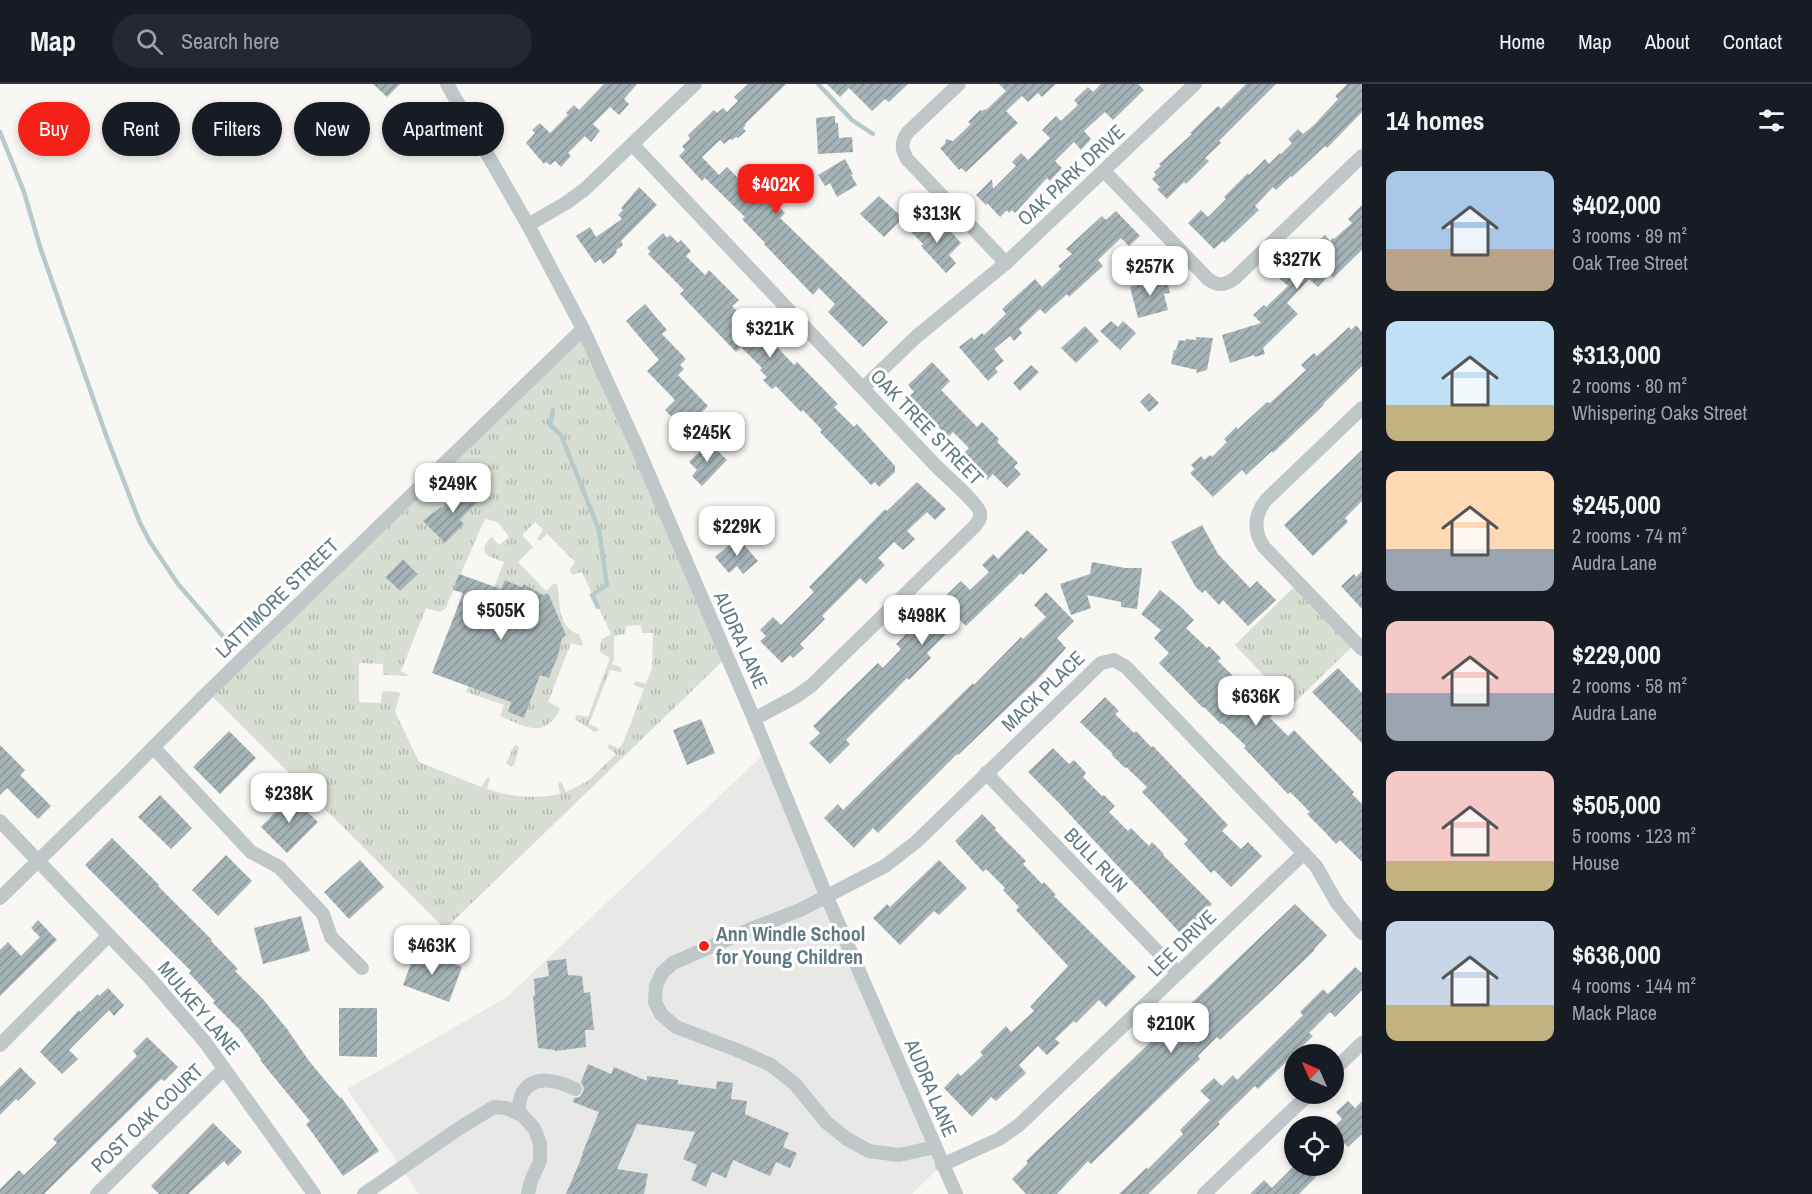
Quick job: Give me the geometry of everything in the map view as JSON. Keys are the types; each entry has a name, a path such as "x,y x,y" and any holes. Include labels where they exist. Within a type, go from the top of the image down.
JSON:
{"street":[{"name":"AUDRA LANE","path":"447,84 528,225 583,329 754,719 826,895 956,1194"},
{"path":"528,225 575,197 694,84"},
{"path":"959,84 908,132 903,141 903,151 907,159 1006,263"},
{"name":"OAK PARK DRIVE","path":"863,388 916,337 1006,263 1195,84"},
{"name":"OAK TREE STREET","path":"632,144 937,467 978,507 980,513 980,519 975,526 812,685 797,696 754,719"},
{"path":"1104,171 1212,283 1221,285 1235,278 1362,156"},
{"name":"LATTIMORE STREET","path":"0,897 429,476 583,329"},
{"path":"1362,408 1266,500 1258,512 1256,524 1258,537 1264,547 1362,649"},
{"name":"MACK PLACE","path":"934,1147 899,1155 869,1151 847,1139 825,1122 795,1084 771,1065 676,1027 661,1014 655,1002 656,986 662,973 673,963 800,910 885,866 901,855 1096,666 1105,661 1114,660 1126,667 1304,853 1319,869 1337,903 1362,933"},
{"path":"153,747 251,852 279,867 323,914 332,937 362,968"},
{"name":"BULL RUN","path":"986,773 1178,974"},
{"name":"MULKEY LANE","path":"0,821 110,935 205,1042 314,1194"},
{"name":"LEE DRIVE","path":"942,1165 999,1139 1019,1125 1304,853"},
{"path":"0,1045 110,935"},
{"path":"1344,1060 1362,1043"},
{"name":"POST OAK COURT","path":"97,1194 224,1069"},
{"path":"518,1113 522,1093 534,1082 550,1080 575,1089"},
{"path":"1204,1194 1298,1104"},
{"path":"364,1194 494,1107 506,1108 522,1115 534,1128 540,1143 540,1161 528,1194"}],"shaded area":[{"name":"Ann Windle School for Young Children","path":"767,751 942,1165 912,1194 419,1194 347,1089 507,997"}],"green space":[{"path":"583,329 727,657 445,929 208,692","holes":["472,485 483,496 460,520 424,521 432,512 442,508 459,492 462,495","485,519 498,522 509,537 499,545 491,537 485,547 486,554 504,562 494,587 501,590 505,580 522,587 525,584 543,595 548,593 566,635 562,638 557,659 540,675 524,717 508,712 511,702 469,686 466,692 504,705 500,716 521,725 538,728 550,722 560,708 548,702 571,643 582,646 583,644 579,634 566,626 563,620 557,584 553,584 546,591 518,562 533,547 522,535 535,522 543,530 537,539 540,541 547,534 575,562 570,572 573,575 582,572 611,634 601,640 600,652 610,658 588,717 577,715 576,720 595,732 599,730 589,724 610,670 622,671 620,667 612,664 614,636 625,634 626,626 641,625 642,633 653,633 652,668 646,684 636,681 634,683 644,689 623,743 619,749 609,744 608,748 616,754 588,781 566,792 560,782 558,784 560,794 541,796 496,792 487,789 490,779 488,777 481,787 419,762 395,712 400,694 383,691 381,703 359,702 359,663 383,664 384,675 410,676 401,671 426,608 440,612 445,609","403,559 418,573 400,591 385,576"]},
{"path":"1298,583 1356,643 1292,705 1235,645"},
{"path":"517,745 519,748 514,765 511,767 506,763 514,746"}],"building":[{"path":"373,84 400,84 387,97"},
{"path":"604,84 637,84 624,99 629,104 619,115 610,107 593,124 600,131 591,142 585,136 568,153 571,156 561,167 555,161 550,165 546,162 544,164 526,143 535,133 532,130 540,123 550,133 568,115 566,113 574,105 579,110"},
{"path":"748,84 786,84 745,124 743,128 746,131 738,138 730,139 724,144 720,140 702,157 719,175 727,167 761,201 767,195 785,213 780,218 888,322 863,347 828,312 835,304 819,288 813,295 742,219 745,217 705,178 702,181 679,156 685,150 682,146 690,139 688,135 714,110 717,113 723,108 727,112 738,101 734,97"},
{"path":"827,84 908,84 889,102 885,99 872,111 849,88 840,97"},
{"path":"999,84 1056,84 1042,97 1038,93 1028,102 1022,96 1006,111 1018,123 966,172 961,168 959,170 940,148 945,144 946,139 953,141 971,124 968,122 980,110 986,110 1006,91"},
{"path":"1101,84 1138,84 1144,90 1113,120 1105,112 1084,131 1091,139 1081,150 1074,142 1055,161 1062,168 1050,181 1047,178 1015,213 1012,210 1009,213 1007,210 1000,217 976,195 992,179 993,189 1016,166 1012,162 1021,153 1028,160 1050,138 1042,130 1056,116 1061,121 1078,105 1074,100 1088,87 1093,92"},
{"path":"1246,84 1276,84 1219,141 1221,143 1205,158 1209,161 1167,199 1157,189 1160,187 1152,179 1156,175 1154,172 1161,166 1159,164 1218,106 1221,109"},
{"path":"1347,84 1362,84 1362,112 1327,148 1325,146 1276,190 1273,187 1255,206 1259,210 1224,243 1223,241 1214,249 1188,223 1201,210 1208,217 1248,173 1249,175 1265,159 1269,164 1281,154 1292,143 1288,139 1298,129 1303,134 1314,125 1338,99 1335,96"},
{"path":"835,116 839,138 852,137 853,152 818,154 816,118"},
{"path":"845,159 857,185 837,197 830,183 825,186 818,175"},
{"path":"639,187 657,205 621,241 623,245 616,250 614,256 603,264 600,259 595,263 576,236 590,227 596,237 622,219 618,215 623,210 621,208"},
{"path":"879,196 903,218 884,237 860,214"},
{"path":"1362,205 1362,250 1333,278 1330,274 1318,287 1309,279 1287,303 1298,314 1263,348 1265,354 1230,363 1222,335 1261,323 1253,315 1264,305 1266,307 1288,286 1280,279 1325,235 1330,241 1352,223 1348,219"},
{"path":"1116,211 1140,236 1129,246 1121,238 1098,260 1103,266 1069,297 1067,294 1045,314 1040,309 1019,329 1022,333 1014,341 1010,336 994,349 1004,361 995,368 998,372 988,381 959,347 972,337 974,340 982,333 984,335 1006,314 1002,309 1035,279 1042,287 1061,269 1058,266 1072,254 1066,249 1102,216 1106,220"},
{"path":"920,220 930,230 932,227 936,231 944,224 961,243 949,255 956,263 946,273 909,230"},
{"path":"663,233 667,238 670,235 678,243 681,240 691,251 686,256 705,275 709,270 739,300 732,306 750,325 754,321 768,332 777,342 776,346 794,365 797,362 838,404 834,407 854,427 857,424 895,466 895,472 879,487 875,482 871,485 820,432 822,430 803,410 801,412 776,386 772,389 763,380 767,377 760,370 762,368 741,347 736,352 680,294 684,290 648,254 651,252 647,248"},
{"path":"1166,277 1170,293 1164,294 1168,310 1138,318 1130,287"},
{"path":"645,304 667,330 662,334 686,359 680,365 684,369 678,375 708,406 684,430 665,410 675,400 647,371 659,360 626,321"},
{"path":"1111,321 1118,327 1123,321 1136,333 1120,350 1100,331"},
{"path":"1356,325 1362,332 1362,366 1273,453 1272,451 1246,475 1242,470 1213,497 1190,473 1195,469 1191,465 1201,456 1204,460 1210,455 1212,457 1227,442 1224,439 1236,427 1238,429 1267,402 1270,403 1306,370 1301,365 1314,353 1317,356 1349,327 1351,330"},
{"path":"1085,326 1099,341 1076,363 1061,348"},
{"path":"1196,337 1213,338 1207,370 1196,373 1197,370 1171,364 1179,340 1196,340"},
{"path":"932,362 950,381 941,390 977,427 982,422 999,439 997,442 1018,463 1014,467 1021,474 1007,488 993,474 987,480 962,455 969,448 953,432 948,437 908,397 914,392 908,385"},
{"path":"1031,365 1039,372 1020,391 1013,383"},
{"path":"1149,393 1159,403 1149,412 1140,402"},
{"path":"709,442 727,460 702,486 692,476 697,470 689,462"},
{"path":"1362,450 1362,501 1345,518 1348,522 1313,556 1284,525"},
{"path":"917,482 946,509 935,520 927,512 907,531 915,539 903,550 894,542 878,558 885,565 866,584 860,578 822,616 825,619 800,644 804,648 793,658 790,655 782,663 760,641 766,636 760,630 773,617 781,625 814,592 809,587 885,509 887,511"},
{"path":"472,485 483,496 460,520 464,524 445,543 423,521 442,508 459,491 462,495"},
{"path":"1202,525 1218,554 1250,588 1257,581 1276,600 1248,626 1223,600 1219,605 1205,590 1202,593 1195,586 1171,542"},
{"path":"1027,530 1048,550 966,626 960,620 927,653 931,658 909,680 907,678 846,740 850,744 830,764 809,743 820,733 813,726 878,663 883,668 901,649 896,644 961,581 970,590 989,572 982,565 993,554 998,559"},
{"path":"738,538 758,561 743,574 737,566 729,573 715,557"},
{"path":"403,559 418,574 400,591 385,577"},
{"path":"1092,562 1125,568 1142,568 1137,609 1121,607 1121,602 1087,595 1091,608 1071,615 1060,584 1090,574"},
{"path":"1362,571 1362,609 1341,586 1354,574 1356,577"},
{"path":"459,574 501,589 505,580 522,587 524,584 543,595 548,593 566,635 562,638 557,660 549,678 540,675 524,718 508,712 511,702 432,673 463,593 453,590"},
{"path":"1160,590 1194,620 1186,628 1207,648 1209,646 1221,658 1218,661 1275,713 1270,718 1288,736 1294,730 1354,792 1352,794 1362,804 1362,862 1340,840 1336,844 1307,814 1310,812 1290,792 1288,794 1244,748 1246,746 1203,708 1159,663 1169,653 1154,638 1161,630 1141,614"},
{"path":"1046,592 1074,621 1057,638 1066,648 1039,678 957,754 878,833 873,828 854,848 824,818 838,804 843,810 1021,637 1023,639 1046,617 1034,605"},
{"path":"1338,668 1362,693 1362,743 1312,692"},
{"path":"1105,697 1119,711 1115,714 1134,733 1136,731 1151,747 1153,746 1228,825 1222,831 1241,849 1248,842 1262,856 1231,887 1214,870 1211,873 1184,844 1188,840 1142,792 1147,787 1080,722"},
{"path":"701,719 715,753 687,765 673,730"},
{"path":"229,731 256,758 220,794 193,767"},
{"path":"0,745 25,770 20,775 51,806 38,819 7,788 0,795"},
{"path":"1053,748 1069,764 1074,760 1086,773 1083,777 1115,806 1109,812 1128,831 1131,828 1149,846 1152,842 1212,904 1182,935 1028,772"},
{"path":"160,795 192,828 171,849 138,817"},
{"path":"291,796 318,822 287,853 261,827"},
{"path":"982,814 1026,861 1023,864 1042,884 1044,882 1056,895 1054,896 1136,977 1106,1007 1099,1000 1076,1023 1074,1021 1055,1039 1060,1043 1047,1055 1038,1046 1019,1065 1026,1073 996,1101 991,1097 972,1117 944,1088 958,1073 961,1076 983,1055 980,1052 1006,1026 1011,1032 1034,1011 1030,1007 1068,966 1016,910 1019,907 1003,890 1005,888 986,869 983,872 955,841"},
{"path":"112,838 238,969 235,971 262,998 287,1029 309,1061 341,1097 379,1151 343,1176 306,1124 310,1121 260,1060 239,1029 213,1003 215,1001 189,973 191,971 85,865"},
{"path":"226,855 252,881 218,916 192,890"},
{"path":"360,860 384,887 349,919 324,892"},
{"path":"939,860 967,888 939,915 934,911 900,945 873,918 887,904 890,907"},
{"path":"1295,904 1327,935 1315,950 1220,1040 1217,1037 1198,1056 1200,1059 1091,1164 1088,1161 1057,1194 1026,1194 1012,1179 1028,1163 1026,1161"},
{"path":"301,916 310,951 263,964 254,928"},
{"path":"38,920 57,940 0,996 0,950 8,942 21,956 40,937 31,928"},
{"path":"416,950 462,967 449,1002 403,985"},
{"path":"566,959 568,975 582,976 584,993 590,992 594,1030 585,1030 586,1047 555,1051 538,1048 533,996 535,996 534,979 549,976 547,961"},
{"path":"1355,967 1362,973 1362,990 1335,1017 1330,1012 1309,1033 1313,1036 1305,1044 1284,1044 1284,1064 1258,1089 1255,1086 1218,1122 1220,1124 1148,1194 1119,1194 1183,1134 1180,1130 1210,1100 1200,1091 1214,1078 1222,1086 1233,1075 1237,1080 1303,1015 1300,1012 1323,989 1328,994"},
{"path":"108,988 124,1005 114,1016 109,1010 69,1050 78,1059 62,1074 40,1052 79,1010 80,1012 98,994 99,996"},
{"path":"339,1008 377,1008 377,1057 339,1056"},
{"path":"147,1037 178,1067 164,1081 161,1079 44,1194 0,1194 0,1189 19,1170 24,1175 57,1143 53,1139 137,1056 133,1051"},
{"path":"588,1064 611,1074 614,1067 647,1081 647,1076 678,1080 678,1084 716,1089 717,1081 733,1083 731,1099 747,1101 745,1114 789,1133 783,1147 797,1153 790,1168 776,1162 770,1176 733,1160 726,1178 712,1172 706,1187 691,1180 697,1165 683,1159 695,1132 637,1124 617,1169 648,1174 644,1194 566,1194 599,1112 573,1102 574,1098 580,1097 583,1092 581,1082"},
{"path":"20,1067 36,1083 0,1115 0,1087"},
{"path":"1348,1101 1355,1108 1362,1101 1362,1134 1348,1147 1344,1143 1344,1116 1339,1116 1336,1112"},
{"path":"213,1123 242,1152 228,1166 224,1161 188,1194 159,1194 151,1186"},
{"path":"1284,1176 1316,1177 1299,1194 1250,1194 1264,1180 1272,1188"}],"waterway":[{"path":"818,84 852,120 873,134"},
{"path":"0,132 24,192 40,247 106,435 140,523 178,584 233,648"},
{"path":"553,410 550,425 561,435 599,530 607,585 592,595 598,607"}],"place":[{"name":"Ann Windle School for Young Children","path":"704,946"}]}
